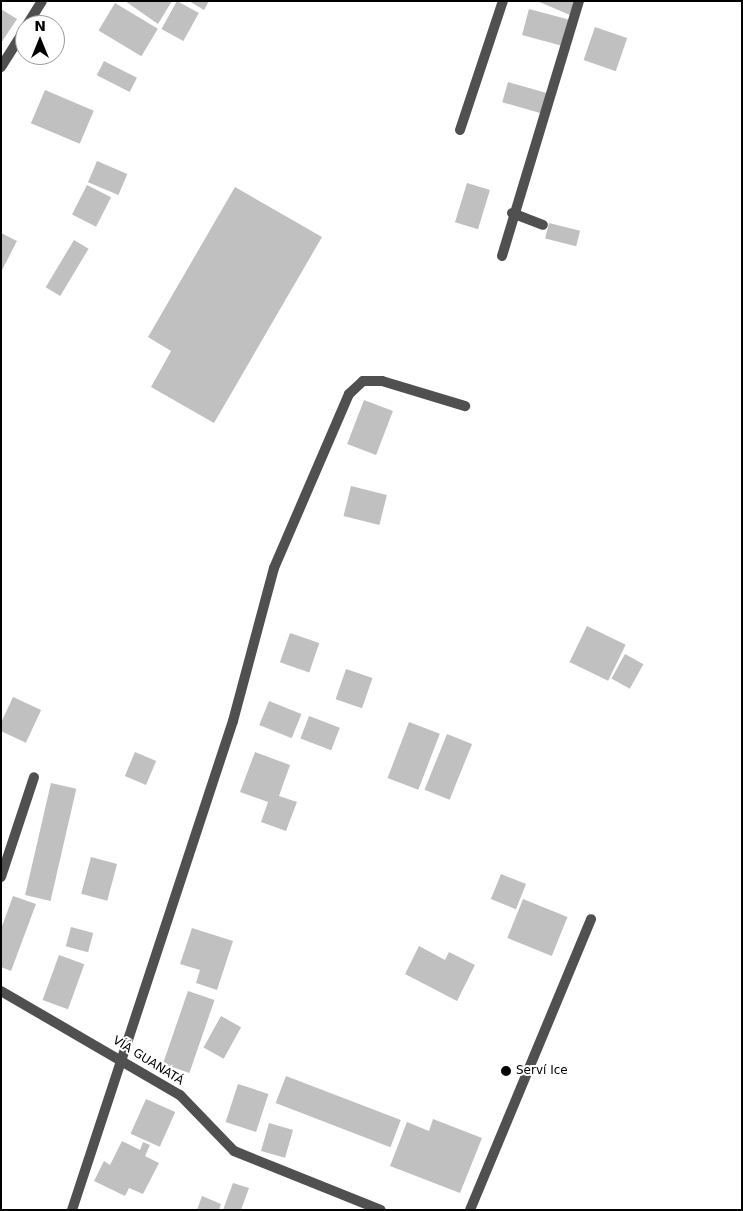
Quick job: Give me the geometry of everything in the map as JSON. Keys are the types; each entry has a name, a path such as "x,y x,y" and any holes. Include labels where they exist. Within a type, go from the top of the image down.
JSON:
{"street":[{"path":"33,15 42,1"},
{"path":"460,130 502,1"},
{"path":"502,256 512,213 580,1"},
{"path":"1,67 15,45"},
{"path":"512,213 543,226"},
{"path":"72,1210 124,1060 233,721 274,568 349,394 363,381 382,382 466,406"},
{"path":"1,877 34,777"},
{"path":"470,1210 591,919"},
{"name":"VÍA GUANATÁ","path":"1,991 124,1060 180,1095 234,1151 381,1210"}],"building":[{"path":"125,1 172,1 158,24"},
{"path":"177,1 199,13 183,41 161,29"},
{"path":"189,1 209,1 204,10"},
{"path":"537,1 575,1 570,15"},
{"path":"115,3 158,29 141,56 99,30"},
{"path":"1,9 15,18 15,22 1,43"},
{"path":"529,9 570,20 563,46 522,35"},
{"path":"595,27 627,38 616,71 584,60"},
{"path":"104,61 137,78 130,92 97,75"},
{"path":"508,82 547,93 542,113 502,102"},
{"path":"45,90 94,111 80,144 31,123"},
{"path":"97,161 127,174 118,195 88,182"},
{"path":"467,183 490,190 478,229 455,222"},
{"path":"87,185 111,197 96,227 72,214"},
{"path":"235,187 322,237 214,423 151,387 171,351 148,337"},
{"path":"549,223 580,231 576,246 545,239"},
{"path":"1,233 17,241 1,272"},
{"path":"74,240 89,249 60,296 46,287"},
{"path":"364,400 393,411 376,455 347,444"},
{"path":"351,486 387,495 379,525 344,516"},
{"path":"587,626 626,645 608,681 569,662"},
{"path":"290,633 319,643 309,672 280,662"},
{"path":"625,654 643,664 630,689 611,678"},
{"path":"346,669 372,678 362,708 336,699"},
{"path":"13,697 41,710 26,743 1,731 1,723"},
{"path":"269,701 301,714 292,738 259,725"},
{"path":"309,716 340,728 331,750 300,738"},
{"path":"409,722 440,734 418,790 387,778"},
{"path":"447,734 472,744 450,800 425,790"},
{"path":"135,752 156,761 146,785 125,776"},
{"path":"255,752 290,765 279,796 297,802 286,831 261,822 268,802 240,792"},
{"path":"51,783 76,789 50,901 25,895"},
{"path":"91,857 117,864 107,901 81,894"},
{"path":"501,874 526,884 516,909 491,899"},
{"path":"13,896 36,904 11,971 1,967 1,929"},
{"path":"523,899 568,917 552,956 507,938"},
{"path":"71,927 93,933 88,952 66,946"},
{"path":"192,928 233,941 217,990 196,983 200,970 180,964"},
{"path":"419,946 445,960 449,952 475,965 457,1001 405,974"},
{"path":"59,955 84,964 68,1009 43,1000"},
{"path":"188,991 214,1000 189,1073 163,1064"},
{"path":"221,1016 241,1027 224,1059 204,1047"},
{"path":"286,1076 401,1120 390,1147 276,1103"},
{"path":"238,1084 268,1094 256,1132 226,1122"},
{"path":"146,1099 175,1112 160,1147 131,1134"},
{"path":"433,1119 482,1138 460,1193 390,1166 407,1122 429,1131"},
{"path":"269,1123 293,1130 285,1158 261,1151"},
{"path":"122,1141 140,1150 143,1142 150,1145 145,1156 159,1163 143,1194 129,1188 125,1196 94,1181 104,1161 110,1165"},
{"path":"233,1183 249,1188 241,1210 223,1210"},
{"path":"202,1196 221,1204 219,1210 197,1210"}],"place":[{"name":"Serví Ice","path":"506,1071"}]}
